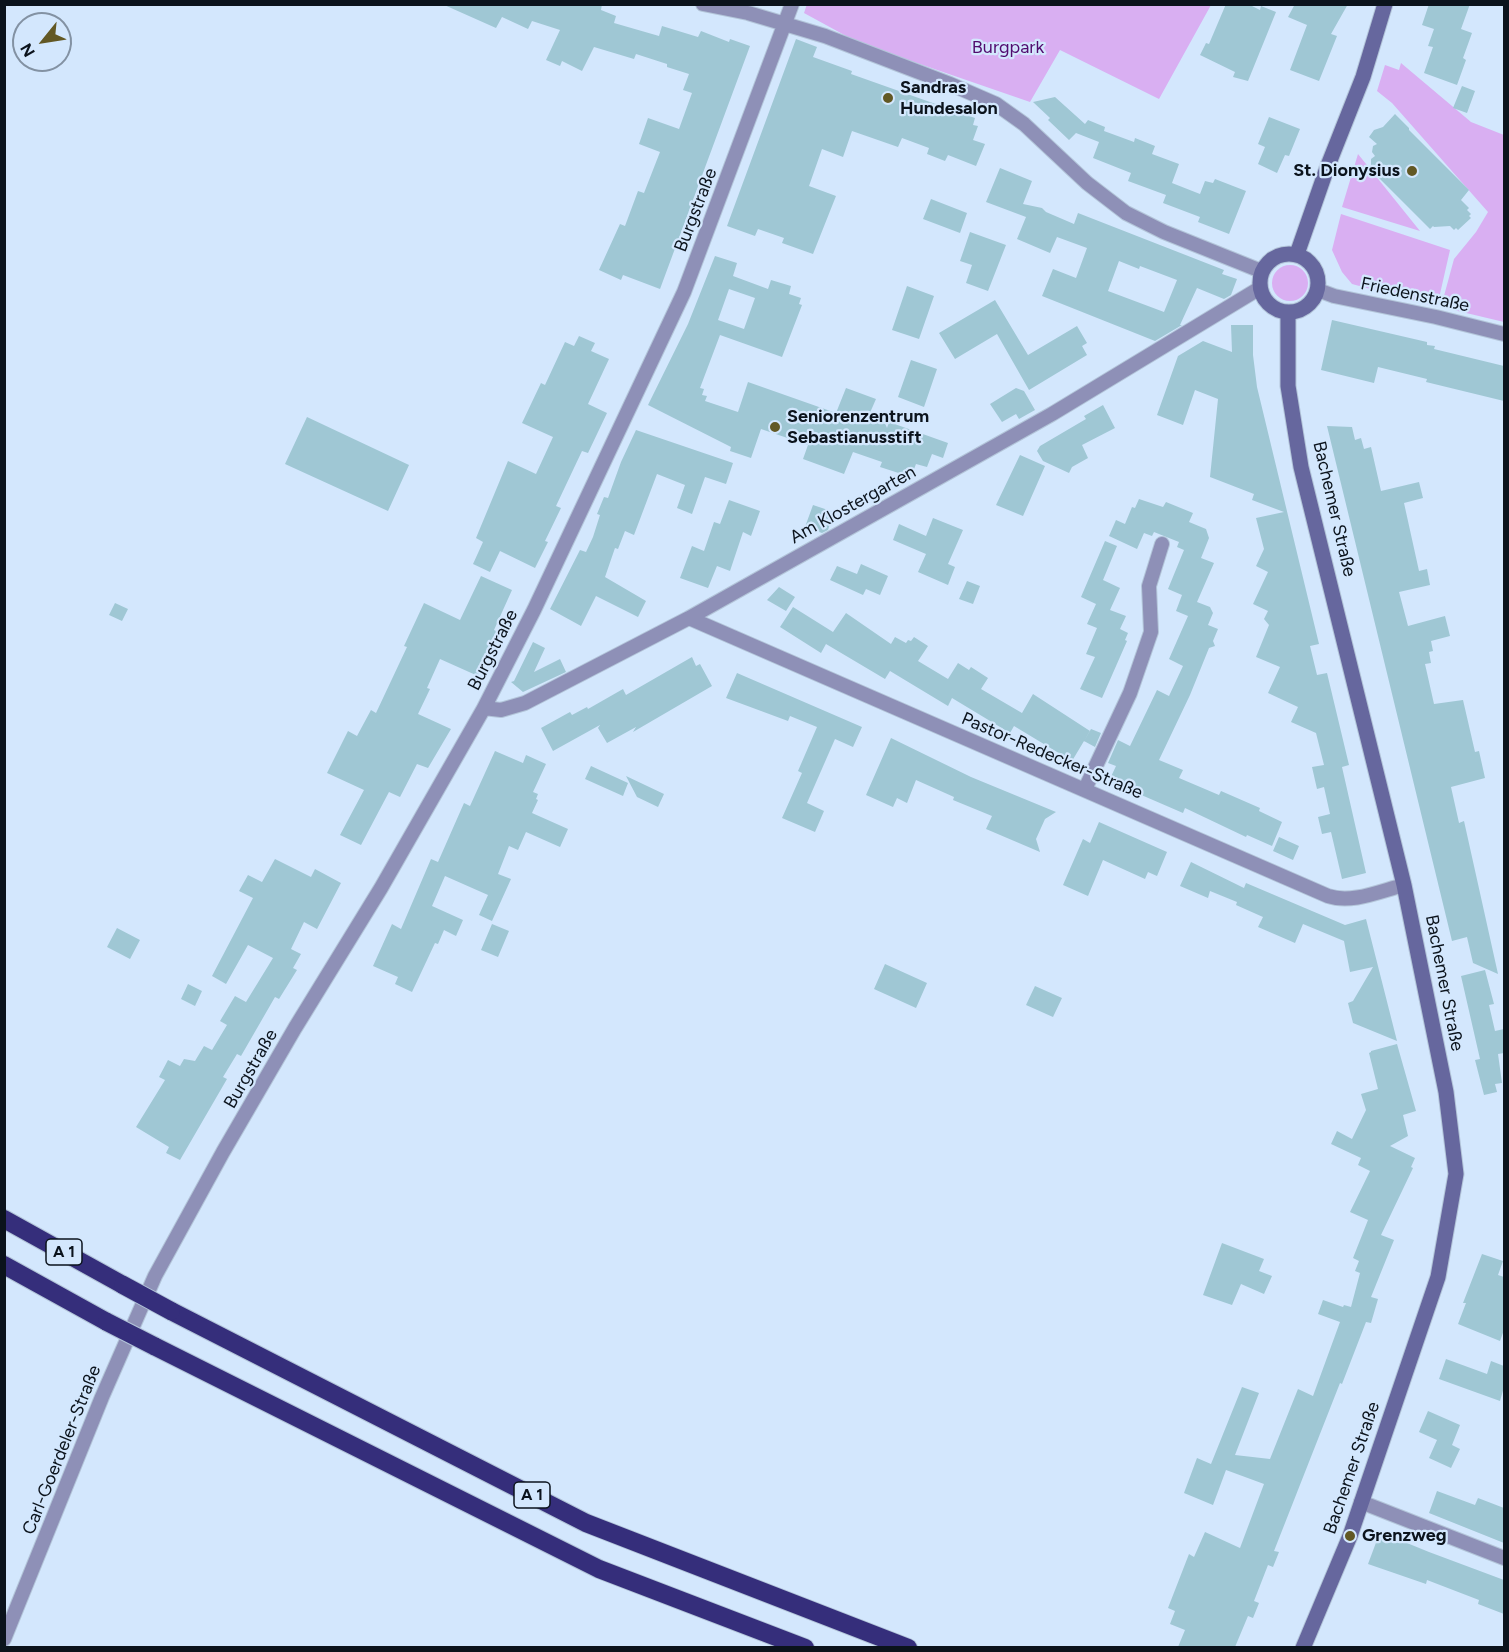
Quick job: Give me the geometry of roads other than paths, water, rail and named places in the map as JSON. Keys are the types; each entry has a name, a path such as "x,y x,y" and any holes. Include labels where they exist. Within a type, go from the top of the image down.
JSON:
{"highway":[{"name":"A 1","path":"4,1219 171,1311 586,1523 908,1647"},
{"name":"A 1","path":"4,1265 107,1322 599,1569 806,1647"}],"street":[{"path":"703,4 748,13 825,36 996,104 1024,124 1087,183 1126,213 1164,232 1261,271"},
{"name":"Burgstraße","path":"155,1276 223,1152 295,1028 381,888 484,708 539,600 684,292 792,4"},
{"path":"1297,254 1327,168 1363,77 1386,4"},
{"path":"1289,253 1297,254 1313,266 1319,280 1318,290 1305,308 1288,312 1272,307 1264,298 1260,288 1261,271 1275,257 1289,253"},
{"name":"Am Klostergarten","path":"484,708 501,710 525,703 689,618 1052,414 1260,288"},
{"name":"Friedenstraße","path":"1318,290 1334,296 1504,334"},
{"name":"Bachemer Straße","path":"1288,312 1288,386 1301,466 1404,885 1446,1092 1456,1174 1438,1277 1350,1536 1303,1647"},
{"path":"1085,789 1130,693 1151,632 1149,586 1162,544"},
{"name":"Pastor-Redecker-Straße","path":"689,618 1339,899 1349,899 1404,885"},
{"name":"Carl-Goerdeler-Straße","path":"4,1639 102,1397 155,1276"},
{"path":"1361,1502 1504,1558"}],"place":[{"name":"Sandras Hundesalon","path":"888,98"},
{"name":"St. Dionysius","path":"1412,171"},
{"name":"Seniorenzentrum Sebastianusstift","path":"775,427"},
{"name":"Grenzweg","path":"1350,1536"}],"park label":[{"name":"Burgpark","path":"1008,48"}]}
